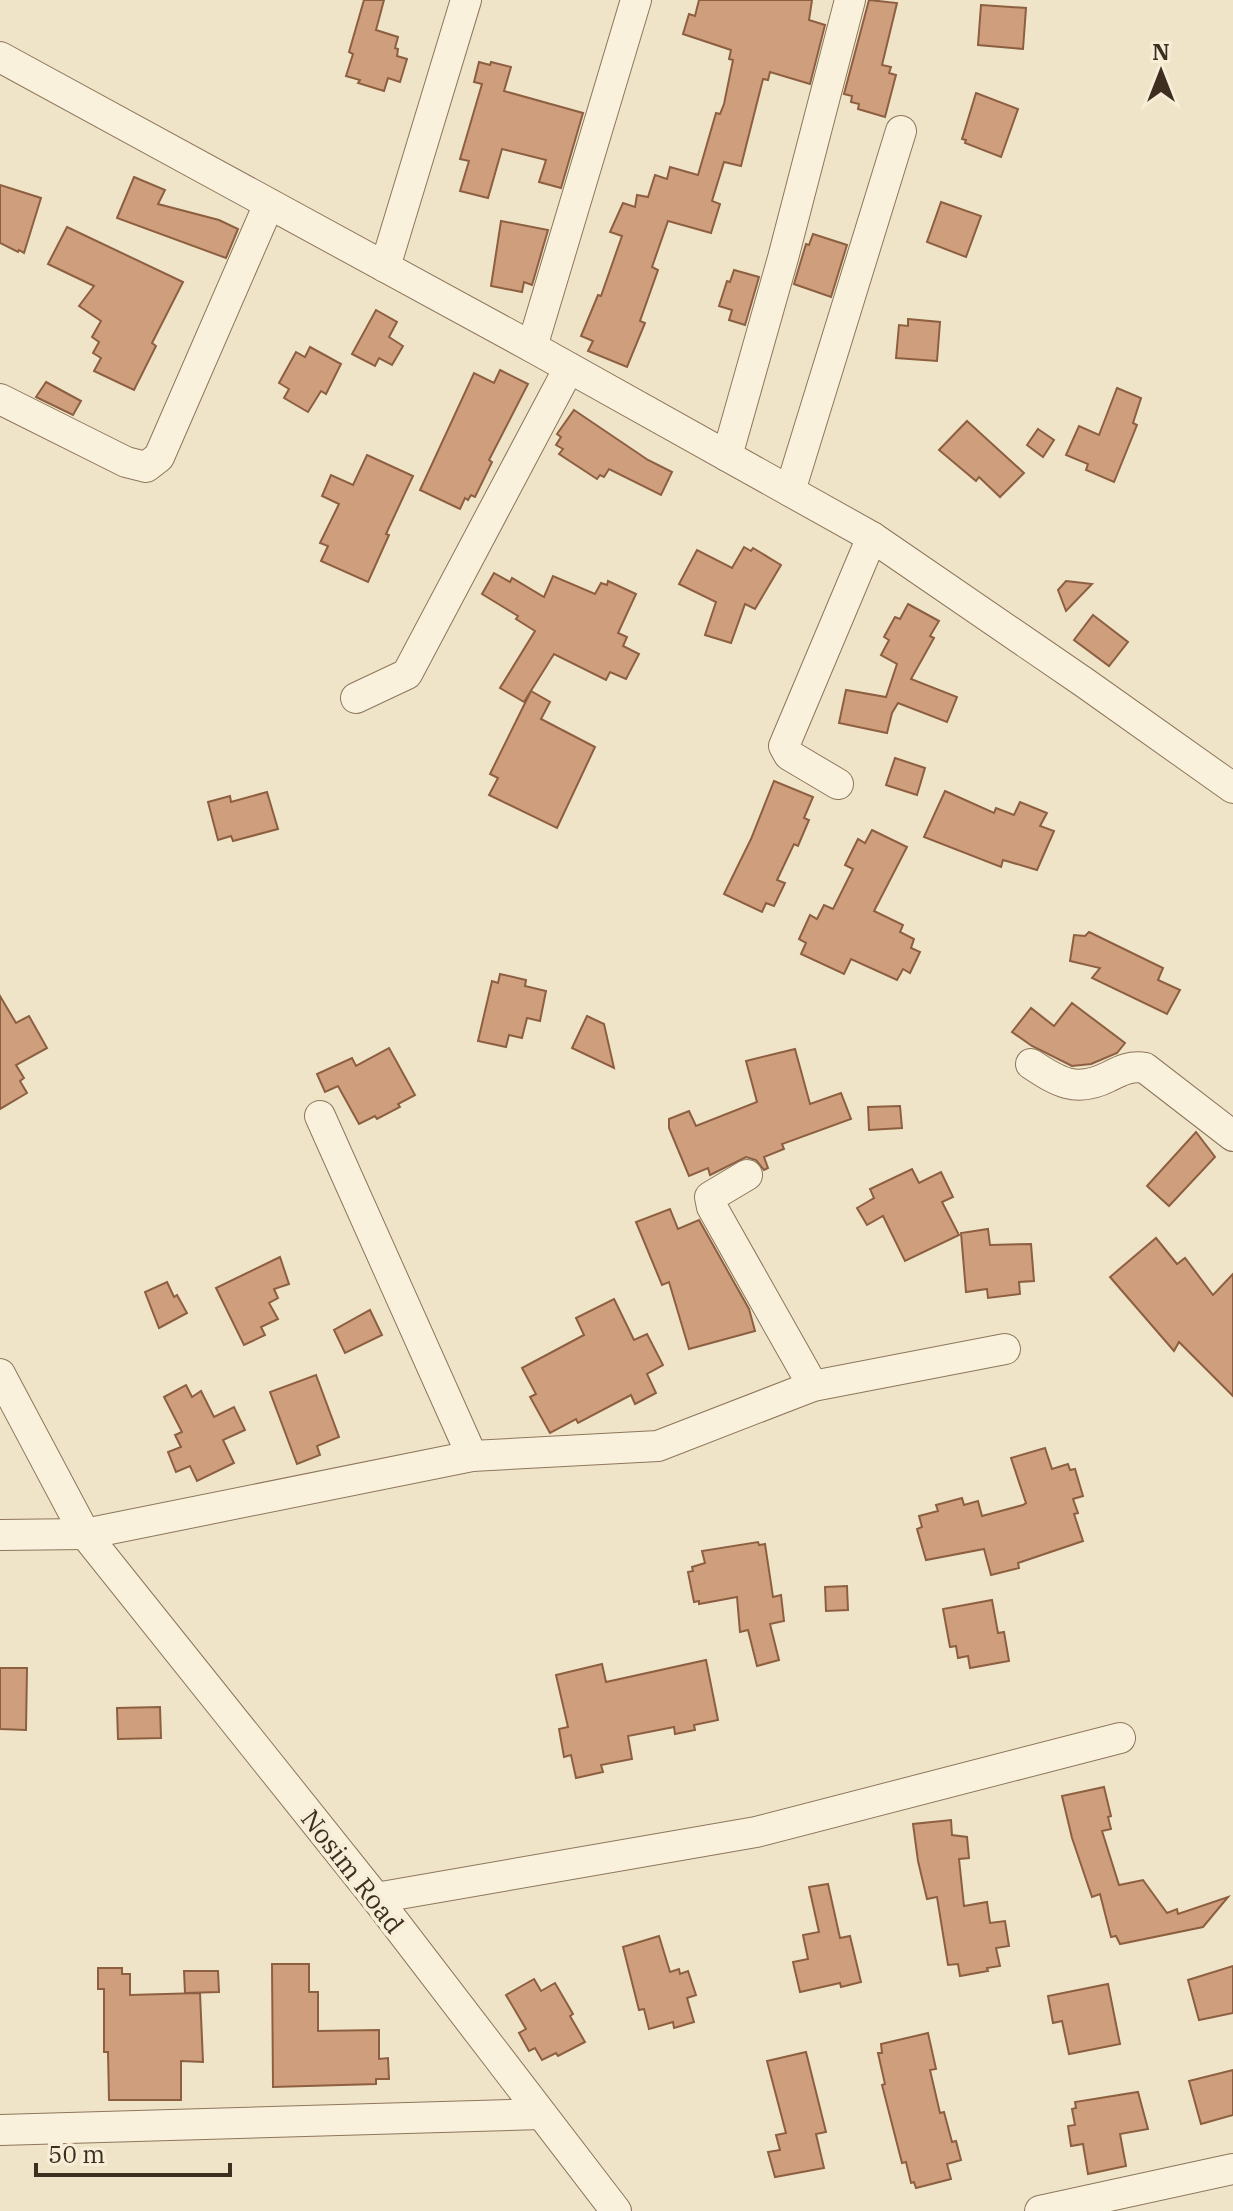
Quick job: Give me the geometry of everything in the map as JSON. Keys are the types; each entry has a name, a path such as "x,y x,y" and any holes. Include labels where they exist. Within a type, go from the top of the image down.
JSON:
{"street":[{"path":"385,267 466,0"},
{"path":"532,347 636,0"},
{"path":"727,456 783,258 850,0"},
{"path":"0,57 532,347 872,537 1233,788"},
{"path":"790,491 901,131"},
{"path":"0,399 126,462 146,467 159,457 269,204"},
{"path":"356,698 407,674 569,368"},
{"path":"838,784 789,755 784,746 872,537"},
{"path":"1031,1064 1069,1086 1101,1080 1133,1067 1145,1068 1233,1136"},
{"path":"320,1116 472,1456"},
{"path":"747,1175 710,1197 712,1207 813,1386"},
{"path":"0,1535 85,1534 472,1456 658,1446 813,1386 1005,1349"},
{"name":"Nosim Road","path":"0,1374 85,1534 376,1898 616,2211"},
{"path":"376,1898 756,1832 1120,1738"},
{"path":"0,2130 541,2114"},
{"path":"1040,2211 1233,2169"}],"building":[{"path":"364,0 384,0 376,30 398,37 395,48 398,49 397,56 407,59 400,82 388,78 384,91 346,76 353,54 349,52"},
{"path":"699,0 812,0 809,20 825,25 810,84 770,72 768,80 763,79 741,166 724,162 712,201 720,204 711,233 668,221 652,267 658,270 640,321 645,323 627,367 588,351 593,341 581,336 598,295 601,296 622,236 610,232 623,203 635,207 637,195 648,197 655,175 667,179 670,167 698,175 716,113 720,114 724,104 733,60 729,59 731,50 683,34 689,14 695,16"},
{"path":"869,0 897,3 882,65 891,67 889,73 896,75 885,117 858,109 859,104 851,102 852,96 844,94"},
{"path":"981,5 1026,8 1023,49 978,45"},
{"path":"479,62 511,67 504,91 583,113 561,188 539,182 546,160 502,149 488,198 460,191 469,161 460,159 482,84 474,82"},
{"path":"976,93 1018,109 1001,157 962,139"},
{"path":"134,177 165,190 158,204 219,220 238,229 226,258 117,218"},
{"path":"0,185 41,198 24,253 0,243"},
{"path":"941,202 981,216 966,257 927,242"},
{"path":"501,221 548,230 532,285 524,282 522,292 491,286"},
{"path":"67,227 183,282 152,343 156,346 134,390 94,371 101,358 93,353 99,342 92,337 101,321 79,306 94,286 48,264"},
{"path":"813,234 847,245 831,297 794,284 806,244 809,245"},
{"path":"734,270 759,277 745,325 729,320 732,310 719,306"},
{"path":"376,310 397,322 389,337 403,346 392,365 379,358 375,366 352,354"},
{"path":"908,319 940,322 937,361 896,358 899,325 908,326"},
{"path":"310,347 341,364 326,394 321,391 308,412 284,398 289,389 279,383 296,352 305,357"},
{"path":"500,370 528,384 489,460 492,462 475,497 465,498 460,509 420,490 474,373 494,383"},
{"path":"46,382 81,401 73,415 36,397"},
{"path":"1117,388 1141,398 1133,423 1137,425 1114,482 1086,470 1088,464 1066,455 1079,426 1099,435"},
{"path":"574,410 648,460 672,472 661,495 609,469 604,477 600,475 597,479 559,454 563,449 556,445 561,437 557,434"},
{"path":"967,421 1024,473 1000,497 979,477 976,481 939,450"},
{"path":"1038,429 1054,440 1043,457 1027,445"},
{"path":"367,455 413,476 368,582 321,561 328,546 320,543 339,504 322,496 331,475 353,485"},
{"path":"744,547 751,551 753,548 781,565 755,609 745,604 731,643 705,635 716,602 679,584 697,550 732,568"},
{"path":"494,573 510,582 512,578 544,597 553,576 595,594 601,583 607,585 608,581 636,594 618,633 627,637 623,646 639,654 626,679 610,672 606,680 554,654 524,702 500,688 535,631 516,619 518,616 482,594"},
{"path":"1066,581 1092,584 1066,611 1058,590"},
{"path":"908,604 939,621 930,636 934,638 911,679 957,697 947,722 898,703 887,733 839,723 846,690 886,697 897,664 881,655 889,640 884,637 895,617 900,619"},
{"path":"1093,615 1128,642 1109,666 1074,640"},
{"path":"531,691 550,702 541,719 595,747 557,828 489,795 498,778 490,774"},
{"path":"895,758 925,768 917,795 886,785"},
{"path":"774,781 813,797 804,818 809,820 798,846 794,844 777,880 785,883 774,906 766,903 762,912 724,894 751,839"},
{"path":"945,791 994,813 996,808 1014,815 1020,802 1047,813 1040,826 1054,831 1037,870 1003,860 1001,867 924,837"},
{"path":"267,792 278,829 233,841 231,836 218,840 208,802 230,796 231,802"},
{"path":"872,830 907,847 874,911 903,925 900,932 914,939 911,948 920,952 910,973 903,969 897,980 851,959 844,974 801,954 806,943 799,939 810,915 817,919 824,905 833,909 853,869 845,865 858,839 865,843"},
{"path":"1089,932 1163,968 1158,980 1180,990 1167,1014 1092,978 1100,968 1070,961 1074,935 1085,936"},
{"path":"500,974 526,980 525,986 546,991 540,1021 527,1018 522,1038 509,1035 506,1047 478,1041 492,981 498,983"},
{"path":"0,996 16,1023 29,1016 47,1048 16,1065 24,1078 20,1081 27,1093 0,1109"},
{"path":"1072,1003 1125,1043 1117,1053 1091,1064 1072,1066 1012,1032 1031,1008 1054,1026"},
{"path":"587,1016 604,1024 614,1068 572,1048"},
{"path":"389,1048 415,1095 377,1119 375,1116 359,1124 338,1086 325,1092 317,1074 352,1058 356,1066"},
{"path":"795,1049 810,1104 841,1093 851,1119 782,1144 784,1149 764,1157 768,1168 764,1170 756,1160 746,1157 710,1175 708,1168 689,1176 669,1128 669,1119 689,1111 696,1126 757,1102 746,1061"},
{"path":"900,1106 902,1128 869,1130 868,1107"},
{"path":"1196,1132 1215,1157 1169,1206 1147,1186"},
{"path":"912,1169 919,1183 941,1172 953,1197 942,1202 959,1235 905,1261 883,1216 867,1225 857,1208 874,1198 870,1189"},
{"path":"670,1209 678,1229 699,1220 749,1309 755,1331 689,1349 669,1282 662,1285 636,1222"},
{"path":"988,1229 990,1245 1031,1244 1034,1281 1019,1282 1020,1294 988,1298 987,1289 966,1292 961,1233"},
{"path":"1156,1238 1177,1264 1185,1258 1213,1295 1233,1274 1233,1396 1179,1342 1174,1351 1110,1277"},
{"path":"280,1257 289,1284 274,1289 278,1298 269,1303 278,1319 261,1327 265,1335 244,1345 216,1288"},
{"path":"167,1282 187,1313 159,1328 145,1292"},
{"path":"614,1299 634,1340 647,1334 663,1365 647,1374 656,1393 635,1404 631,1395 578,1423 576,1419 550,1433 530,1397 536,1394 522,1368 584,1335 576,1318"},
{"path":"370,1310 382,1335 345,1353 334,1330"},
{"path":"316,1375 339,1437 317,1446 320,1455 297,1464 270,1392"},
{"path":"186,1385 192,1397 201,1391 214,1417 234,1407 245,1430 223,1440 234,1463 197,1481 190,1466 176,1472 168,1452 181,1447 175,1435 182,1432 164,1397"},
{"path":"1045,1448 1052,1469 1068,1464 1070,1470 1075,1469 1083,1496 1073,1499 1078,1513 1074,1514 1083,1541 1018,1563 1019,1568 991,1575 984,1549 926,1560 917,1529 922,1527 919,1516 938,1511 936,1505 962,1498 964,1505 978,1501 982,1516 1023,1505 1026,1503 1011,1458"},
{"path":"758,1542 759,1545 765,1544 773,1597 781,1595 784,1621 770,1624 779,1660 757,1666 748,1630 740,1632 737,1597 699,1604 699,1601 694,1602 688,1572 693,1571 692,1567 705,1563 702,1551"},
{"path":"847,1586 848,1610 826,1611 825,1587"},
{"path":"992,1600 998,1633 1004,1632 1009,1661 970,1668 968,1656 958,1658 956,1646 950,1647 943,1609"},
{"path":"706,1660 718,1720 694,1725 695,1730 675,1734 674,1727 628,1736 632,1759 601,1765 603,1772 576,1778 571,1755 564,1757 559,1729 568,1727 556,1675 602,1664 606,1682"},
{"path":"0,1668 27,1668 26,1730 0,1729"},
{"path":"160,1707 161,1738 118,1739 117,1708"},
{"path":"1104,1787 1111,1829 1102,1831 1119,1885 1143,1880 1167,1913 1177,1909 1178,1914 1228,1897 1203,1927 1120,1944 1116,1936 1111,1937 1100,1894 1092,1897 1062,1796"},
{"path":"951,1820 952,1835 967,1837 969,1858 959,1859 964,1906 987,1902 990,1923 1005,1921 1009,1946 996,1948 1000,1966 960,1976 958,1964 948,1965 937,1897 927,1899 913,1824"},
{"path":"828,1884 840,1938 850,1936 861,1982 841,1987 840,1983 800,1992 793,1962 808,1959 803,1935 819,1932 809,1887"},
{"path":"659,1936 670,1972 679,1969 680,1974 688,1971 696,1995 687,1998 694,2022 674,2028 673,2022 649,2029 644,2009 639,2010 623,1947"},
{"path":"272,1964 309,1964 309,1992 318,1992 318,2031 379,2030 379,2059 388,2058 389,2079 376,2079 376,2084 273,2087"},
{"path":"1233,1966 1233,2013 1199,2020 1188,1980"},
{"path":"98,1968 122,1968 122,1974 130,1974 130,1995 200,1993 203,2062 181,2061 181,2100 109,2100 108,2052 104,2052 104,1989 98,1989"},
{"path":"184,1971 218,1971 219,1992 185,1993"},
{"path":"534,1979 541,1991 555,1983 585,2042 558,2056 556,2053 542,2060 535,2048 529,2051 519,2033 526,2029 506,1995"},
{"path":"1108,1984 1120,2044 1069,2054 1062,2021 1053,2023 1048,1996"},
{"path":"928,2033 936,2069 930,2070 940,2113 944,2112 952,2142 956,2141 961,2160 947,2164 951,2179 916,2188 914,2182 911,2183 906,2162 902,2163 882,2085 885,2084 878,2053 882,2053 881,2044"},
{"path":"806,2052 826,2132 816,2134 824,2168 775,2177 768,2152 780,2150 776,2135 786,2133 767,2061"},
{"path":"1233,2070 1233,2115 1201,2124 1189,2081"},
{"path":"1138,2092 1148,2129 1120,2134 1126,2166 1088,2174 1083,2144 1071,2146 1068,2126 1075,2125 1072,2109 1076,2108 1075,2102"}]}
